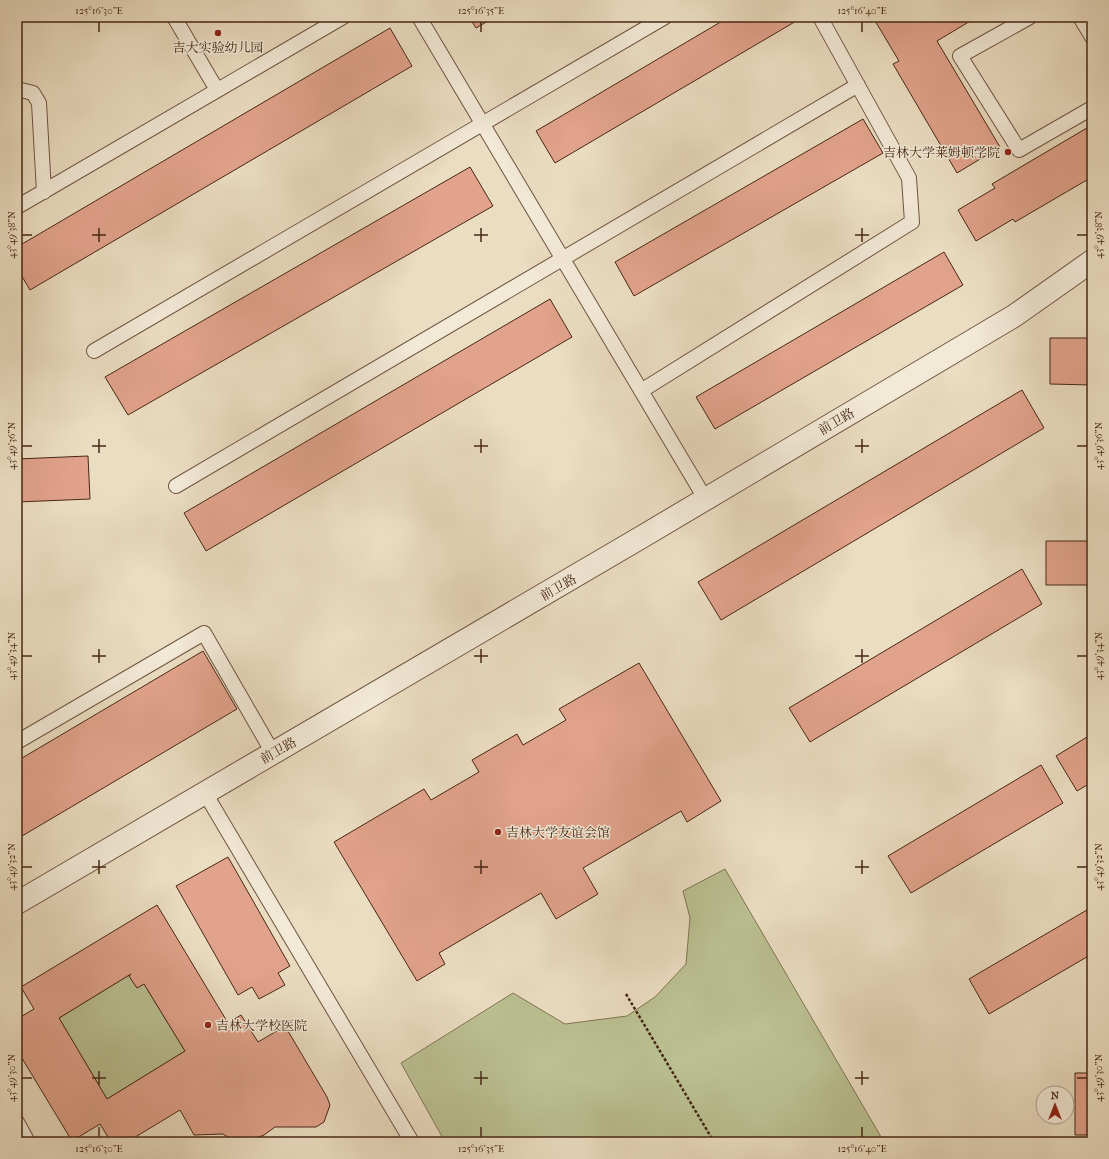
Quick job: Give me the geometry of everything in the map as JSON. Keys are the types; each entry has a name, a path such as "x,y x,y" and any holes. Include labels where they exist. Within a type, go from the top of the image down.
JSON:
{"street":[{"name":"前卫路","path":"17,902 706,500 1014,316 1092,261"}],"lane":[{"path":"174,17 217,90"},
{"path":"17,207 344,17"},
{"path":"419,17 706,500"},
{"path":"94,351 665,17"},
{"path":"641,391 912,222 910,178 820,17"},
{"path":"1030,17 960,56 1018,150 1092,108"},
{"path":"1080,17 1092,37"},
{"path":"176,486 858,85"},
{"path":"17,89 33,93 39,103 44,192"},
{"path":"17,742 204,633 273,753"},
{"path":"205,793 412,1142"},
{"path":"17,1122 28,1142"}],"path":[{"path":"626,994 714,1142"}],"green space":[{"path":"725,869 884,1142 445,1142 401,1063 513,993 565,1024 627,1016 655,997 686,964 690,918 683,891"},
{"path":"131,974 129,976 137,988 144,984 185,1051 107,1099 59,1018"}],"building":[{"path":"469,17 495,17 476,28"},
{"path":"729,17 803,17 555,163 536,131"},
{"path":"878,17 977,17 937,41 1000,147 957,173 893,64 899,61 874,19"},
{"path":"390,28 412,66 30,290 17,268 17,247"},
{"path":"17,105 20,148 17,148"},
{"path":"863,119 883,153 634,296 615,262"},
{"path":"1092,125 1092,177 1015,222 1013,219 976,241 958,210 995,188 992,184"},
{"path":"470,167 493,206 128,415 105,377"},
{"path":"944,252 963,285 715,429 696,397"},
{"path":"550,299 572,337 206,551 184,513"},
{"path":"1050,338 1092,338 1092,385 1050,384"},
{"path":"1022,390 1044,428 721,620 698,582"},
{"path":"88,456 90,499 17,502 17,459"},
{"path":"1046,541 1092,541 1092,585 1046,585"},
{"path":"1022,569 1042,604 810,742 789,708"},
{"path":"203,651 237,709 17,839 17,761"},
{"name":"吉林大学友谊会馆","path":"639,663 721,801 687,822 681,811 583,868 598,894 556,919 541,893 439,953 445,964 417,981 334,842 424,789 431,800 479,772 472,760 517,734 523,745 566,720 559,709"},
{"path":"1092,734 1092,782 1077,791 1056,756"},
{"path":"1041,765 1063,803 911,893 888,856"},
{"path":"228,857 290,966 278,973 285,985 259,999 252,987 238,995 176,886"},
{"name":"吉林大学校医院","path":"157,905 228,1023 241,1015 258,1042 285,1026 327,1097 330,1105 324,1122 316,1127 275,1127 264,1135 251,1140 241,1141 231,1139 223,1134 194,1135 180,1110 127,1142 111,1142 100,1124 72,1141 17,1050 17,1019 34,1009 21,987","holes":["131,974 129,976 137,988 144,984 185,1051 107,1099 59,1018"]},
{"path":"1092,907 1092,954 989,1014 969,979"},
{"path":"1075,1073 1092,1073 1092,1135 1075,1135"}],"place":[{"name":"吉大实验幼儿园","path":"218,33"},
{"name":"吉林大学莱姆顿学院","path":"1008,152"},
{"name":"吉林大学友谊会馆","path":"498,832"},
{"name":"吉林大学校医院","path":"208,1025"}]}
